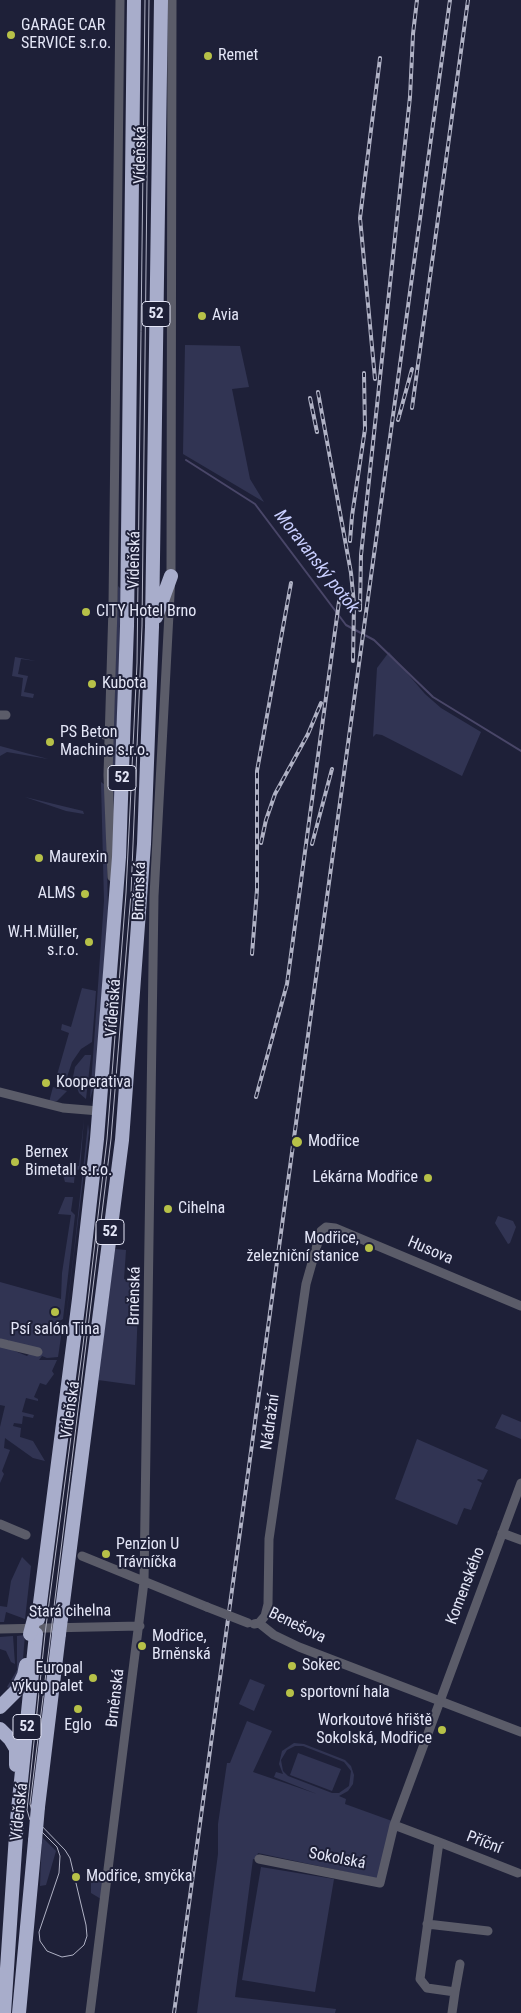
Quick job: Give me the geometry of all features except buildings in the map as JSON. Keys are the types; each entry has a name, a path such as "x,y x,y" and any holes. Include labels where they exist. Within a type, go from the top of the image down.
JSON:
{"highway":[{"name":"Vídeňská","path":"4,2013 33,1634 40,1602 79,1299 99,1111 119,857 126,701 134,0"},
{"name":"Vídeňská","path":"18,2013 38,1807 122,1140 144,844 152,627 161,0"},
{"path":"152,627 170,576"},
{"path":"0,1707 14,1695 22,1681 33,1634"},
{"path":"0,1730 10,1739 16,1749 13,1801 18,1820"}],"street":[{"name":"Vídeňská","path":"112,929 108,787 116,422 120,0"},
{"name":"Vídeňská","path":"170,576 172,0"},
{"name":"Brněnská","path":"90,2013 140,1626 144,1582 154,896 170,576"},
{"path":"95,733 110,736"},
{"path":"0,1092 63,1108 99,1111"},
{"name":"Husova","path":"326,1227 335,1228 521,1306"},
{"name":"Nádražní","path":"259,1623 265,1616 268,1604 269,1541 306,1284 320,1231 326,1227"},
{"path":"0,1344 38,1352"},
{"name":"Komenského","path":"439,1700 521,1483"},
{"path":"0,1524 26,1535"},
{"path":"502,1533 521,1540"},
{"name":"Benešova","path":"82,1556 248,1623 259,1623 274,1635 299,1647 521,1732"},
{"name":"Stará cihelna","path":"0,1629 140,1626"},
{"name":"Sokolská","path":"259,1859 380,1883 394,1825 439,1700"},
{"path":"394,1825 438,1842 421,1982 427,1988 455,1992"},
{"name":"Příční","path":"438,1842 518,1873"},
{"path":"427,1924 488,1931"},
{"path":"452,2013 460,1964"}],"shaded area":[{"path":"185,345 240,346 249,387 232,389 250,479 264,502 183,454"},
{"path":"118,586 121,589 114,811 112,769"},
{"path":"389,652 425,694 441,708 481,732 462,776 382,735 376,734 373,737 377,668"},
{"path":"15,657 36,661 21,659 18,674 28,676 24,692 34,694 33,698 21,696 23,678 12,676"},
{"path":"0,746 48,759 7,752 0,756"},
{"path":"101,782 105,785 108,910 95,1083 90,1099 104,901"},
{"path":"25,797 83,811 84,814 66,811"},
{"path":"82,988 96,991 92,1042 81,1049 72,1062 67,1077 69,1088 55,1082 69,1033 61,1030 62,1024 71,1027"},
{"path":"85,1055 91,1055 86,1099 79,1093 73,1077 75,1067"},
{"path":"53,1087 67,1091 57,1101 49,1102"},
{"path":"84,1119 80,1169 75,1171 74,1183 65,1182 60,1164 79,1166"},
{"path":"88,1124 89,1132 61,1358 74,1251"},
{"path":"65,1197 73,1197 71,1211 75,1215 63,1319 58,1322 63,1323 58,1357 47,1358 42,1356 39,1360 57,1360 52,1371 54,1374 46,1385 40,1383 34,1397 38,1401 26,1398 22,1412 34,1415 33,1418 23,1416 22,1424 14,1423 13,1426 21,1428 20,1437 33,1441 45,1461 33,1458 5,1438 4,1448 10,1450 2,1471 4,1474 0,1483 0,1427 5,1406 0,1405 0,1345 27,1356 30,1353 8,1344 9,1340 6,1340 5,1343 0,1342 0,1282 61,1299 62,1273 71,1215 58,1214"},
{"path":"498,1216 513,1221 516,1227 508,1244 495,1223"},
{"path":"115,1249 126,1250 124,1279 139,1281 135,1385 98,1380"},
{"path":"502,1414 521,1422 521,1439 495,1428"},
{"path":"417,1439 488,1470 483,1480 477,1480 482,1483 471,1510 464,1508 457,1525 395,1499"},
{"path":"22,1557 31,1566 25,1619 6,1612 4,1622 0,1622 0,1606 7,1607 11,1581"},
{"path":"25,1635 22,1670 13,1690 7,1687 17,1670 17,1636"},
{"path":"13,1636 15,1664 11,1662 6,1651 0,1649 0,1637"},
{"path":"250,1679 265,1685 254,1711 239,1704"},
{"path":"247,1721 272,1731 253,1772 317,1794 274,1777 276,1772 283,1774 279,1764 282,1751 294,1743 304,1744 345,1760 351,1766 354,1775 353,1784 348,1791 339,1796 346,1799 345,1804 392,1821 379,1879 258,1853 256,1859 253,1859 235,1997 336,2009 335,2013 197,2013 218,1854 218,1824 227,1763 230,1763","holes":["295,1746 303,1746 344,1762 351,1771 349,1786 339,1793 332,1793 288,1776 283,1771 281,1760 287,1750"]},
{"path":"298,1753 341,1769 332,1791 290,1775"},
{"path":"42,1837 56,1851 46,1885 40,1886"},
{"path":"261,1867 334,1879 315,1992 242,1980"},
{"path":"95,1877 103,1877 101,1899 91,1893 91,1881"}],"waterway":[{"name":"Moravanský potok","path":"186,460 255,504 346,625 374,640 433,697 521,751"}],"tram line":[{"path":"145,0 137,663 126,893 107,1139 83,1345 45,1634 27,1810 30,1820 57,1847 60,1856 59,1873 39,1932 40,1941 47,1951 62,1957 73,1955 84,1945 87,1936 86,1925 70,1858 65,1850 34,1818 30,1804 111,1139 131,893 142,626 149,0"}],"railway":[{"path":"360,610 361,555 410,97 413,34 417,0"},
{"path":"174,2013 450,0"},
{"path":"412,408 468,0"},
{"path":"375,379 360,218 380,58"},
{"path":"398,420 412,369"},
{"path":"350,541 365,429 364,373"},
{"path":"318,392 351,573 354,604 353,661"},
{"path":"310,398 317,432"},
{"path":"252,954 257,890 257,771 291,583"},
{"path":"256,1097 287,984 341,587"},
{"path":"261,843 266,820 275,794 308,734 321,703"},
{"path":"312,844 332,769"}],"place":[{"name":"GARAGE CAR SERVICE s.r.o.","path":"11,35"},
{"name":"Remet","path":"208,56"},
{"name":"Avia","path":"202,316"},
{"name":"CITY Hotel Brno","path":"86,612"},
{"name":"Kubota","path":"92,684"},
{"name":"PS Beton Machine s.r.o.","path":"50,742"},
{"name":"Maurexin","path":"39,858"},
{"name":"ALMS","path":"85,894"},
{"name":"W.H.Müller, s.r.o.","path":"89,942"},
{"name":"Kooperativa","path":"46,1083"},
{"name":"Modřice","path":"297,1142"},
{"name":"Bernex Bimetall s.r.o.","path":"15,1162"},
{"name":"Lékárna Modřice","path":"428,1178"},
{"name":"Cihelna","path":"168,1209"},
{"name":"Modřice, železniční stanice","path":"369,1248"},
{"name":"Psí salón Tina","path":"55,1312"},
{"name":"Penzion U Trávníčka","path":"106,1554"},
{"name":"Modřice, Brněnská","path":"142,1646"},
{"name":"Sokec","path":"292,1666"},
{"name":"Europal výkup palet","path":"93,1678"},
{"name":"sportovní hala","path":"290,1693"},
{"name":"Eglo","path":"78,1709"},
{"name":"Workoutové hřiště Sokolská, Modřice","path":"442,1730"},
{"name":"Modřice, smyčka","path":"76,1877"}]}
